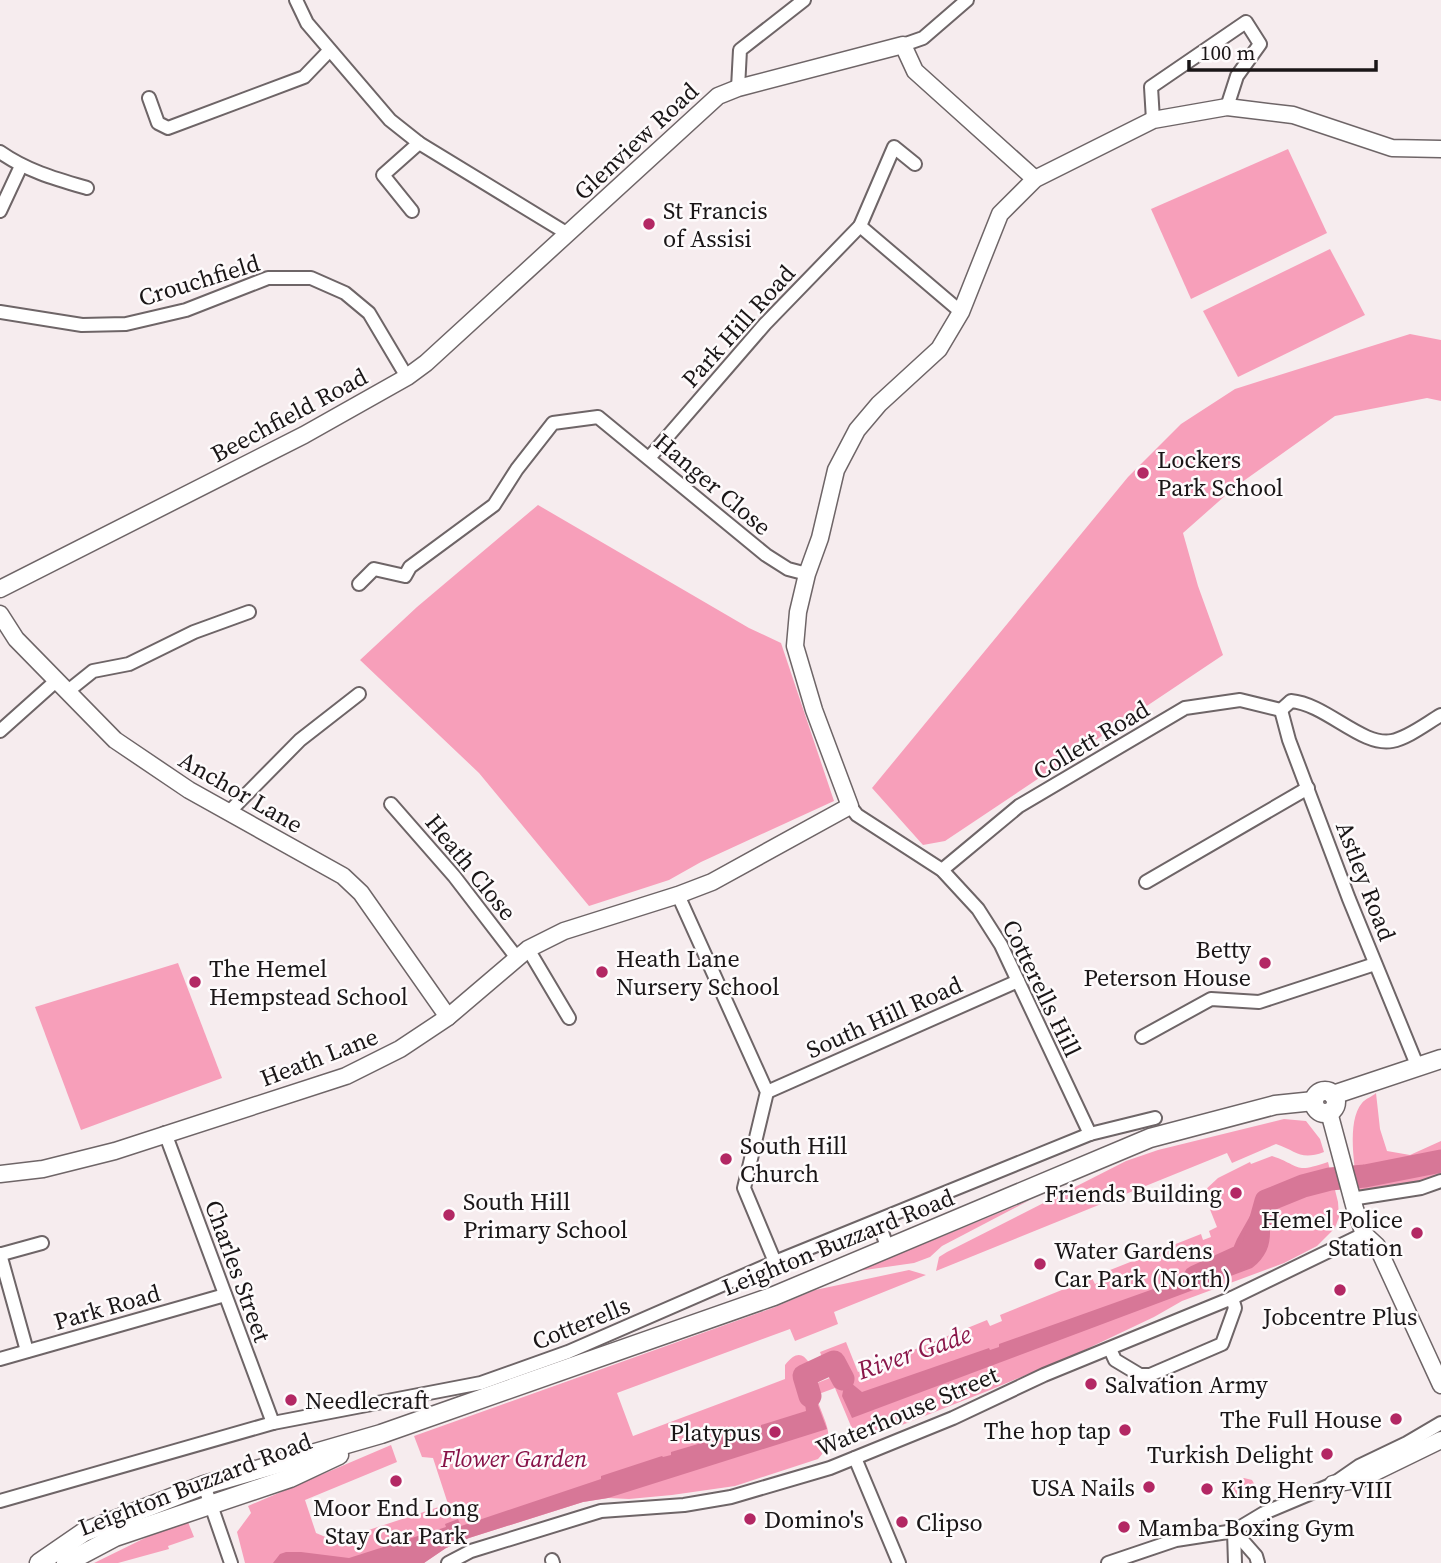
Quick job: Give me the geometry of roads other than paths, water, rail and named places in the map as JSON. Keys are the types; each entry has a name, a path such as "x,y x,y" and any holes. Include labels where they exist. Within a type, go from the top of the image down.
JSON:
{"main road":[{"path":"1331,1103 1417,1065 1441,1059"},
{"name":"Leighton Buzzard Road","path":"39,1563 84,1532 204,1485 380,1434 774,1296 1150,1138 1275,1105 1314,1101 1317,1094 1324,1091 1331,1103"},
{"name":"Leighton Buzzard Road","path":"66,1563 115,1537 290,1478 380,1434"}],"street":[{"path":"296,0 307,23 390,120 419,143 568,234"},
{"path":"738,88 740,50 804,0"},
{"path":"967,0 923,38 903,45 915,71 1035,179"},
{"path":"1153,120 1151,87 1246,22 1260,44 1237,76 1227,107"},
{"name":"Glenview Road","path":"568,234 718,96 738,88 903,45"},
{"path":"149,99 158,123 168,128 304,77 329,51"},
{"path":"850,806 814,710 795,646 798,612 807,574 820,538 836,470 857,430 879,404 939,349 961,312 1000,214 1035,179 1153,120 1227,107 1293,115 1392,148 1441,149"},
{"path":"412,211 383,175 419,143"},
{"name":"Park Hill Road","path":"649,458 765,324 860,226 894,147 915,164"},
{"path":"0,152 20,166 87,188"},
{"path":"0,211 20,166"},
{"path":"860,226 961,312"},
{"name":"Beechfield Road","path":"0,589 304,435 407,377 426,363 568,234"},
{"name":"Crouchfield","path":"0,312 82,325 126,324 186,310 268,278 311,278 345,293 369,313 407,377"},
{"name":"Hanger Close","path":"359,584 374,569 405,576 410,567 494,505 517,469 553,423 598,417 766,555 788,569 807,574"},
{"path":"0,731 62,686 93,671 129,664 194,632 249,612"},
{"name":"Anchor Lane","path":"0,614 16,639 115,740 161,773 343,876 361,893 448,1017"},
{"path":"229,812 300,740 359,695"},
{"name":"Collett Road","path":"942,870 1019,806 1185,709 1240,700 1281,710"},
{"path":"1281,710 1291,701 1306,702 1378,742 1395,741 1441,715"},
{"name":"Astley Road","path":"1281,710 1289,740 1417,1065"},
{"path":"1146,882 1308,788"},
{"name":"Heath Close","path":"391,804 522,953 569,1018"},
{"name":"Cotterells Hill","path":"850,806 857,815 942,870 978,909 1001,945 1090,1134"},
{"name":"Heath Lane","path":"0,1174 43,1169 115,1151 346,1076 400,1049 448,1017 522,953 564,931 678,895 712,881 850,806"},
{"path":"678,895 768,1091 744,1188 775,1262"},
{"path":"1142,1037 1212,999 1259,1002 1375,964"},
{"name":"South Hill Road","path":"768,1091 1018,981"},
{"path":"1331,1103 1350,1195 1364,1234 1377,1245 1441,1385"},
{"name":"Cotterells","path":"0,1501 273,1423 481,1383 617,1332 775,1262 1090,1134 1155,1118"},
{"name":"Charles Street","path":"164,1133 273,1423"},
{"path":"1350,1195 1421,1188 1441,1181"},
{"path":"878,1221 888,1249"},
{"name":"Waterhouse Street","path":"448,1563 471,1551 601,1511 684,1505 731,1497 831,1468 953,1418 1044,1375 1232,1298 1364,1234"},
{"path":"27,1351 1,1254 42,1243"},
{"name":"Park Road","path":"0,1359 225,1295"},
{"path":"1110,1349 1115,1360 1140,1376 1150,1375 1222,1344 1236,1308 1232,1298"},
{"path":"1108,1563 1176,1540 1234,1531 1264,1513 1333,1484 1359,1466 1441,1423"},
{"path":"1333,1484 1361,1479 1441,1440"},
{"path":"855,1458 899,1563"},
{"path":"204,1485 231,1563"},
{"path":"1234,1531 1235,1563"},
{"path":"1234,1531 1256,1556 1258,1563"}],"waterway":[{"name":"River Gade","path":"1195,1277 1252,1251 1266,1201 1303,1186 1330,1179 1365,1176 1441,1161"},
{"name":"River Gade","path":"810,1396 804,1376 834,1362 843,1379"}],"place":[{"name":"St Francis of Assisi","path":"649,224"},
{"name":"Lockers Park School","path":"1143,473"},
{"name":"Betty Peterson House","path":"1265,963"},
{"name":"Heath Lane Nursery School","path":"602,972"},
{"name":"The Hemel Hempstead School","path":"195,982"},
{"name":"South Hill Church","path":"726,1159"},
{"name":"Friends Building","path":"1236,1193"},
{"name":"South Hill Primary School","path":"449,1215"},
{"name":"Hemel Police Station","path":"1417,1233"},
{"name":"Water Gardens Car Park (North)","path":"1040,1264"},
{"name":"Jobcentre Plus","path":"1340,1290"},
{"name":"Salvation Army","path":"1091,1384"},
{"name":"Needlecraft","path":"291,1400"},
{"name":"The Full House","path":"1396,1419"},
{"name":"The hop tap","path":"1125,1430"},
{"name":"Platypus","path":"775,1432"},
{"name":"Turkish Delight","path":"1327,1454"},
{"name":"Moor End Long Stay Car Park","path":"396,1481"},
{"name":"USA Nails","path":"1149,1487"},
{"name":"King Henry VIII","path":"1207,1489"},
{"name":"Domino's","path":"750,1519"},
{"name":"Clipso","path":"902,1522"},
{"name":"Mamba Boxing Gym","path":"1124,1527"}],"park label":[{"name":"Flower Garden","path":"514,1458"}]}
